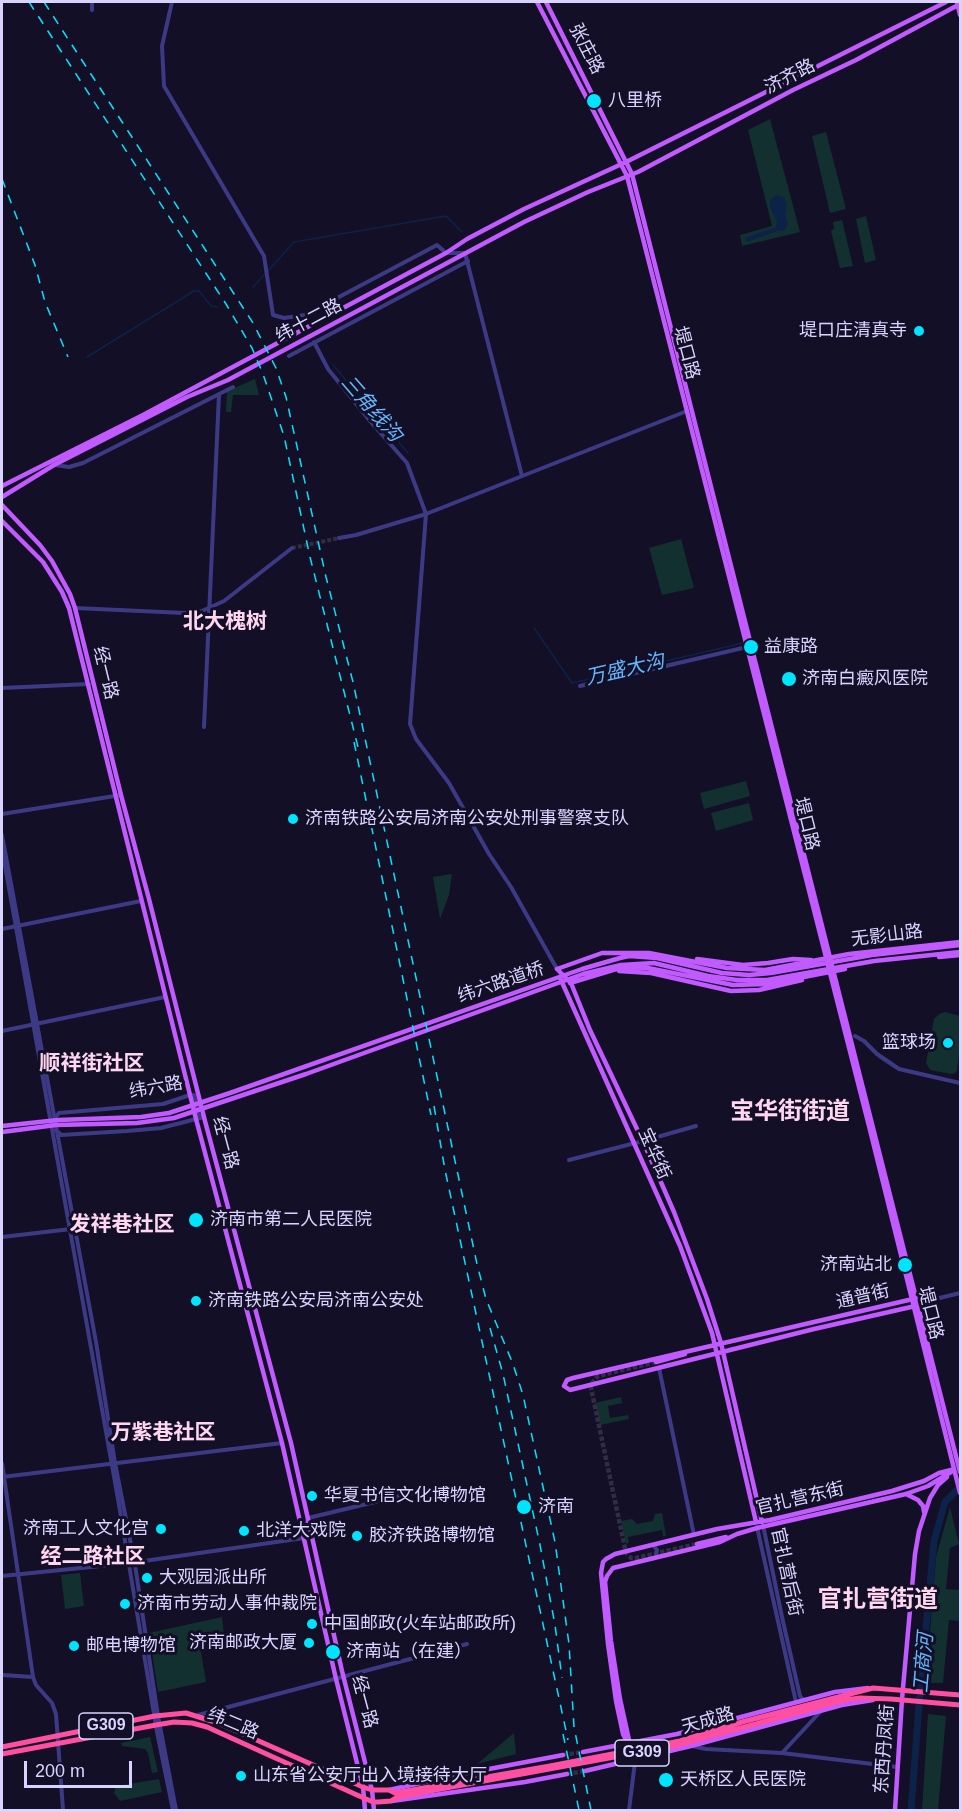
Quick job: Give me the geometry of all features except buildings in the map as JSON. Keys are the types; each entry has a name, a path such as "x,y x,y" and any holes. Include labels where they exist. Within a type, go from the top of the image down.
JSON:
{"highway":[{"name":"天成路","path":"372,1790 395,1792 414,1790 560,1764 680,1741 742,1722 873,1688 903,1689"},
{"name":"G309","path":"903,1689 960,1695"},
{"name":"天成路","path":"373,1802 391,1801 435,1790 674,1746 844,1700 860,1698 902,1700"},
{"name":"G309","path":"902,1700 960,1705"},
{"name":"纬二路","path":"2,1747 156,1716 186,1713 218,1723 372,1790"},
{"name":"纬二路","path":"2,1754 158,1724 192,1723 207,1727 373,1802"}],"main road":[{"name":"张庄路","path":"537,2 619,164"},
{"name":"张庄路","path":"546,2 626,162 629,175"},
{"name":"济齐路","path":"626,162 946,2"},
{"name":"济齐路","path":"629,175 856,60 959,3"},
{"path":"959,3 960,15"},
{"name":"纬十二路","path":"2,486 143,416 446,253 466,239 524,209 626,162"},
{"name":"堤口路","path":"619,164 629,175 828,959"},
{"name":"纬十二路","path":"2,497 54,465 187,397 228,380 550,209 629,175"},
{"name":"堤口路","path":"689,409 788,816 832,971 956,1469 960,1493"},
{"name":"经一路","path":"2,505 52,561 75,608 204,1117 279,1398 343,1676 372,1790 374,1810"},
{"name":"经一路","path":"2,521 43,562 69,608 196,1119 282,1443 363,1787 365,1810"},
{"name":"无影山路","path":"817,961 895,948 960,944"},
{"name":"纬六路道桥","path":"55,1124 137,1123 174,1118 306,1074 620,958 639,956 670,960 722,973 760,975 872,955 960,944"},
{"path":"583,972 617,953 638,951 743,965 793,958 817,961"},
{"path":"557,969 602,953 649,953 750,970 765,970 817,961"},
{"name":"无影山路","path":"822,974 873,964 960,954"},
{"name":"纬六路道桥","path":"583,972 621,964 654,963 708,976 737,980 767,980 874,961 960,954"},
{"path":"563,985 623,967 648,968 733,985 768,984 822,974"},
{"name":"宝华街","path":"557,969 571,983 590,1030 679,1224 721,1343"},
{"name":"宝华街","path":"557,969 680,1246 717,1354"},
{"path":"583,972 643,972 731,991 748,991 822,974"},
{"name":"纬六路","path":"2,1126 55,1124"},
{"name":"纬六路","path":"2,1132 55,1124"},
{"name":"通普街","path":"704,1347 915,1302"},
{"name":"通普街","path":"657,1365 723,1353 915,1302"},
{"name":"官扎营后街","path":"721,1343 758,1524"},
{"path":"704,1347 657,1365 570,1390 564,1386 567,1380 704,1347"},
{"name":"官扎营后街","path":"717,1354 758,1524"},
{"name":"官扎营东街","path":"758,1524 764,1528 906,1494 928,1486 956,1469"},
{"name":"官扎营东街","path":"628,1744 623,1734 616,1701 608,1644 602,1567 603,1562 610,1556 694,1535 758,1524 892,1491 956,1469"},
{"name":"东西丹凤街","path":"895,1810 902,1700 919,1531 930,1498 938,1485 956,1469"},
{"path":"906,1494 918,1500 924,1513"},
{"name":"官扎营东街","path":"628,1744 611,1641 605,1582 610,1570 656,1556 720,1542 758,1524"},
{"path":"697,1544 737,1534"},
{"name":"天成路","path":"583,1752 677,1734 835,1692 873,1688"},
{"name":"天成路","path":"585,1771 691,1746 842,1705 891,1699"},
{"name":"天成路","path":"389,1791 452,1776 563,1755"},
{"name":"天成路","path":"391,1801 567,1774"}],"street":[{"path":"92,2 92,10"},
{"path":"172,2 162,46 164,86 264,256 273,315 284,318 308,314 437,245 446,253 465,253 522,476"},
{"path":"289,356 468,261"},
{"path":"314,342 328,369 407,463 426,514"},
{"path":"54,465 69,467 83,463 233,387"},
{"path":"204,727 219,394"},
{"path":"339,538 426,514 689,409"},
{"name":"宝华街","path":"426,514 410,724 416,739 449,783 557,969"},
{"path":"75,608 184,613 202,611 224,601 292,548"},
{"path":"580,686 747,647"},
{"path":"2,688 89,684"},
{"path":"2,814 121,795"},
{"path":"2,835 17,926"},
{"path":"2,849 98,1353 113,1463 174,1810"},
{"path":"2,929 141,901"},
{"path":"2,1030 165,997"},
{"path":"855,1036 899,1069 960,1083"},
{"name":"纬六路","path":"190,1095 194,1095 199,1116 204,1117 161,1128 61,1135 55,1124 60,1113 163,1104 190,1095"},
{"path":"569,1160 696,1126"},
{"path":"2,1237 73,1229"},
{"path":"915,1302 960,1293"},
{"path":"657,1365 694,1535"},
{"path":"2,1477 282,1443"},
{"path":"2,1463 2,1477 19,1574 33,1677 36,1685 52,1703 56,1714 63,1810"},
{"path":"2,1576 132,1563 304,1538 308,1518 420,1491"},
{"name":"官扎营后街","path":"758,1524 796,1702"},
{"name":"官扎营后街","path":"764,1528 782,1617 803,1700"},
{"path":"653,1545 657,1550 656,1556"},
{"path":"198,1716 467,1644"},
{"path":"2,1675 33,1677"},
{"path":"782,1754 822,1711"},
{"path":"628,1744 635,1760 629,1810"},
{"path":"691,1746 897,1767"}],"green space":[{"path":"770,119 800,232 742,246 740,235 772,226 748,130"},
{"path":"826,132 846,209 830,213 812,136"},
{"path":"866,216 876,260 865,263 856,219"},
{"path":"842,220 853,266 840,268 831,231 834,229 833,222"},
{"path":"255,379 259,395 233,395 231,412 226,412 227,391"},
{"path":"681,539 694,588 662,595 649,548"},
{"path":"746,781 750,796 704,809 700,793"},
{"path":"749,803 753,820 716,831 711,813"},
{"path":"452,874 449,895 440,919 433,877"},
{"path":"945,1012 960,1016 957,1070 951,1074 930,1070 926,1063 934,1019"},
{"path":"621,1397 622,1403 608,1406 610,1418 628,1415 629,1419 600,1425 595,1403"},
{"path":"950,1507 959,1544 950,1548 946,1589 960,1590 959,1621 949,1620 943,1683 926,1683 936,1557"},
{"path":"662,1513 666,1536 663,1536 662,1530 628,1537 629,1543 626,1544 621,1521 632,1519 637,1524 653,1521 655,1514"},
{"path":"80,1573 84,1606 65,1609 61,1575"},
{"path":"222,1617 224,1635 199,1640 206,1682 158,1692 149,1633"},
{"path":"928,1714 946,1716 938,1810 922,1810"},
{"path":"514,1733 516,1754 477,1764"},
{"path":"150,1737 158,1772 152,1773 145,1749 122,1746 121,1743"},
{"path":"159,1779 162,1792 120,1801 114,1793 116,1786"}],"water":[{"path":"776,195 784,198 787,204 785,214 788,224 784,231 777,231 747,242 745,238 776,227 777,221 771,210 770,200"}],"waterway":[{"path":"268,271 294,242 446,216 462,232"},
{"name":"三角线沟","path":"253,287 265,274"},
{"path":"87,357 194,291 199,291 211,306 217,307"},
{"name":"三角线沟","path":"333,365 408,453"},
{"name":"万盛大沟","path":"534,628 572,683 743,643"},
{"name":"万盛大沟","path":"879,1058 893,1067"},
{"name":"工商河","path":"911,1810 934,1541 945,1502 960,1487"}],"tunnel":[{"path":"292,548 339,538"},
{"path":"656,1362 598,1376 591,1388 626,1553 631,1558 636,1558 697,1544"},
{"path":"563,1755 583,1752"},
{"path":"567,1774 585,1771"}],"railway":[{"path":"29,2 226,304 252,348 284,436 310,557 359,751"},
{"path":"44,2 253,323 276,368 286,397 326,577 353,682 477,1264 486,1299 513,1364 523,1395 555,1542 569,1644 574,1727 591,1810"},
{"path":"2,179 35,265 45,302 68,357"},
{"path":"354,742 431,1115"},
{"path":"434,1106 445,1170 568,1740"},
{"path":"490,1328 503,1374 540,1545 562,1678"},
{"path":"563,1734 579,1810"}],"place":[{"name":"八里桥","path":"594,101"},
{"name":"堤口庄清真寺","path":"919,331"},
{"name":"益康路","path":"751,647"},
{"name":"济南白癜风医院","path":"789,679"},
{"name":"济南铁路公安局济南公安处刑事警察支队","path":"293,819"},
{"name":"篮球场","path":"948,1043"},
{"name":"济南市第二人民医院","path":"196,1220"},
{"name":"济南站北","path":"905,1265"},
{"name":"济南铁路公安局济南公安处","path":"196,1301"},
{"name":"华夏书信文化博物馆","path":"312,1496"},
{"name":"济南","path":"524,1507"},
{"name":"济南工人文化宫","path":"161,1529"},
{"name":"北洋大戏院","path":"244,1531"},
{"name":"胶济铁路博物馆","path":"357,1536"},
{"name":"大观园派出所","path":"147,1578"},
{"name":"济南市劳动人事仲裁院","path":"125,1604"},
{"name":"中国邮政(火车站邮政所)","path":"312,1624"},
{"name":"济南邮政大厦","path":"309,1643"},
{"name":"邮电博物馆","path":"74,1646"},
{"name":"济南站（在建）","path":"333,1652"},
{"name":"山东省公安厅出入境接待大厅","path":"241,1776"},
{"name":"天桥区人民医院","path":"666,1780"}],"district":[{"name":"北大槐树","path":"225,622"},
{"name":"顺祥街社区","path":"92,1064"},
{"name":"宝华街街道","path":"790,1112"},
{"name":"发祥巷社区","path":"122,1225"},
{"name":"万紫巷社区","path":"163,1433"},
{"name":"经二路社区","path":"93,1557"},
{"name":"官扎营街道","path":"878,1600"}]}
